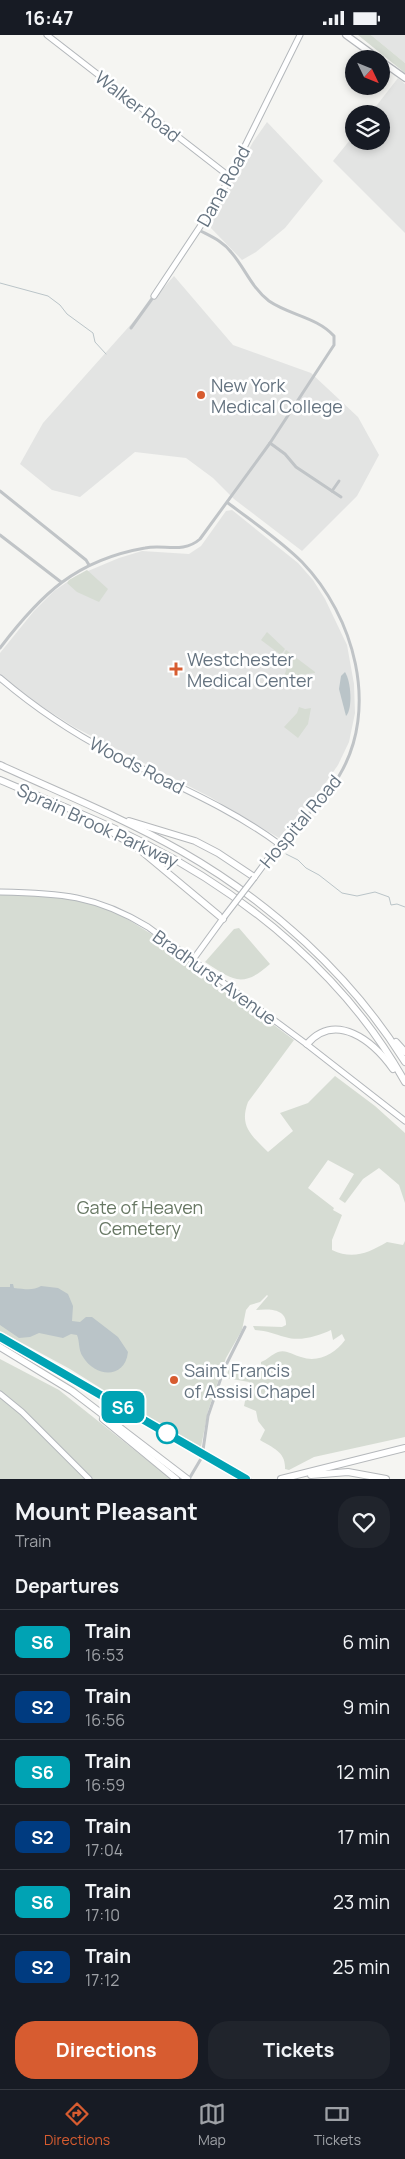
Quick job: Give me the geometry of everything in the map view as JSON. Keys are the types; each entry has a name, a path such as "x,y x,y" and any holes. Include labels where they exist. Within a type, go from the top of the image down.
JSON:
{"highway":[{"name":"Sprain Brook Parkway","path":"0,765 182,852 258,903 317,954 379,1024 405,1062"},
{"name":"Sprain Brook Parkway","path":"0,780 132,837 184,864 227,892 273,928 311,963 352,1006 379,1042 405,1084"},
{"path":"108,815 195,841 218,853 254,877"},
{"path":"92,820 134,845 223,918"},
{"path":"379,1024 405,1052"},
{"path":"307,1044 317,1034 326,1030 336,1029 351,1033 365,1040 380,1053 405,1084"},
{"path":"0,1347 72,1391 188,1479"},
{"path":"0,1351 74,1397 176,1479"},
{"path":"282,1479 405,1448"},
{"path":"296,1479 335,1472 361,1473 386,1479"}],"main road":[{"path":"346,35 366,50"},
{"path":"390,67 405,78"}],"street":[{"name":"Walker Road","path":"47,35 230,177"},
{"name":"Dana Road","path":"131,328 154,297 219,198 300,35"},
{"path":"0,648 35,605 61,582 89,565 129,552 156,546 181,548 194,544 204,535 228,503 332,350 334,336 318,323 279,307 264,297 252,285 226,246 199,230"},
{"path":"270,443 285,454 296,467 341,497"},
{"path":"332,491 339,481"},
{"path":"0,491 86,560 89,565"},
{"name":"Hospital Road","path":"192,961 279,844 331,787 350,753 358,720 359,692 356,665 343,623 328,595 315,577 287,548 228,503"},
{"path":"0,535 61,582"},
{"name":"Woods Road","path":"0,678 40,709 86,739 232,814 279,844"},
{"name":"Bradhurst Avenue","path":"0,892 67,895 104,905 127,915 148,927 307,1044 404,1120"},
{"path":"188,1479 199,1464 208,1416 225,1366 245,1327"},
{"path":"0,1394 22,1411 89,1479"}],"shaded area":[{"path":"371,35 405,35 405,63"},
{"path":"398,78 405,84 405,233 333,161 345,146 345,150 390,150 390,105 377,105 385,95 390,95 390,88"},
{"path":"267,122 323,181 285,228 256,252 242,260 208,225 253,142"},
{"name":"New York Medical College","path":"174,276 233,345 311,373 358,417 379,455 357,496 302,551 234,499 213,478 186,458 135,452 80,497 52,490 20,464 43,423"},
{"name":"Westchester Medical Center","path":"232,510 298,563 313,580 325,599 347,645 354,684 355,713 349,742 338,765 324,785 279,838 210,797 74,727 38,704 0,675 0,653 34,611 54,591 76,576 119,558 142,551 189,554 201,546 226,511"},
{"path":"345,672 349,682 350,695 350,707 346,716 339,689 341,676"},
{"path":"10,1284 13,1284 14,1288 25,1289 35,1289 41,1286 58,1288 68,1294 73,1306 72,1321 80,1322 86,1317 92,1317 118,1337 128,1352 122,1367 109,1373 95,1369 81,1354 77,1335 71,1334 63,1338 39,1333 30,1337 19,1338 0,1325 0,1287 10,1287"}],"green space":[{"path":"358,35 371,35 389,50 377,50"},
{"path":"390,51 405,63 405,73 390,61"},
{"path":"87,570 108,589 99,602 77,592 67,583"},
{"path":"267,632 285,649 281,655 261,640"},
{"path":"286,650 315,673 290,676 290,679 282,679 287,667 285,659 282,657"},
{"path":"299,707 311,708 308,724 298,738 284,727 297,713"},
{"name":"Gate of Heaven Cemetery","path":"0,894 78,899 119,914 153,935 294,1040 248,1102 246,1110 245,1118 248,1130 268,1152 293,1131 280,1113 308,1103 335,1076 375,1106 405,1133 405,1203 399,1185 379,1168 363,1179 345,1203 339,1199 354,1174 328,1160 308,1188 334,1208 333,1210 342,1215 332,1240 332,1250 347,1255 354,1255 367,1252 387,1242 403,1245 405,1241 405,1437 314,1457 289,1470 285,1469 285,1463 281,1454 260,1440 265,1430 258,1421 256,1411 244,1406 249,1382 226,1378 230,1365 241,1375 261,1373 261,1362 278,1352 287,1352 307,1359 320,1358 331,1353 345,1340 342,1334 333,1340 331,1330 315,1336 297,1339 255,1330 253,1326 282,1327 286,1325 283,1315 276,1311 256,1310 267,1295 260,1302 250,1305 246,1310 242,1330 226,1358 208,1411 201,1447 134,1409 70,1369 0,1331"},
{"path":"239,928 270,964 252,977 245,979 230,977 205,962 234,929"},
{"path":"0,1359 59,1390 171,1479 0,1479"}],"waterway":[{"path":"0,283 48,296 60,305 67,314 93,333 95,342 106,354"},
{"path":"286,854 298,860 306,868 319,875 342,893 357,896 375,892 389,897 391,905 397,904 405,907"}],"railway":[{"path":"0,1334 250,1479"}],"train":[{"name":"S6","path":"0,1337 45,1361 246,1479"}],"place":[{"name":"New York Medical College","path":"201,395"},
{"name":"Westchester Medical Center","path":"176,669"},
{"name":"Saint Francis of Assisi Chapel","path":"174,1380"}]}
